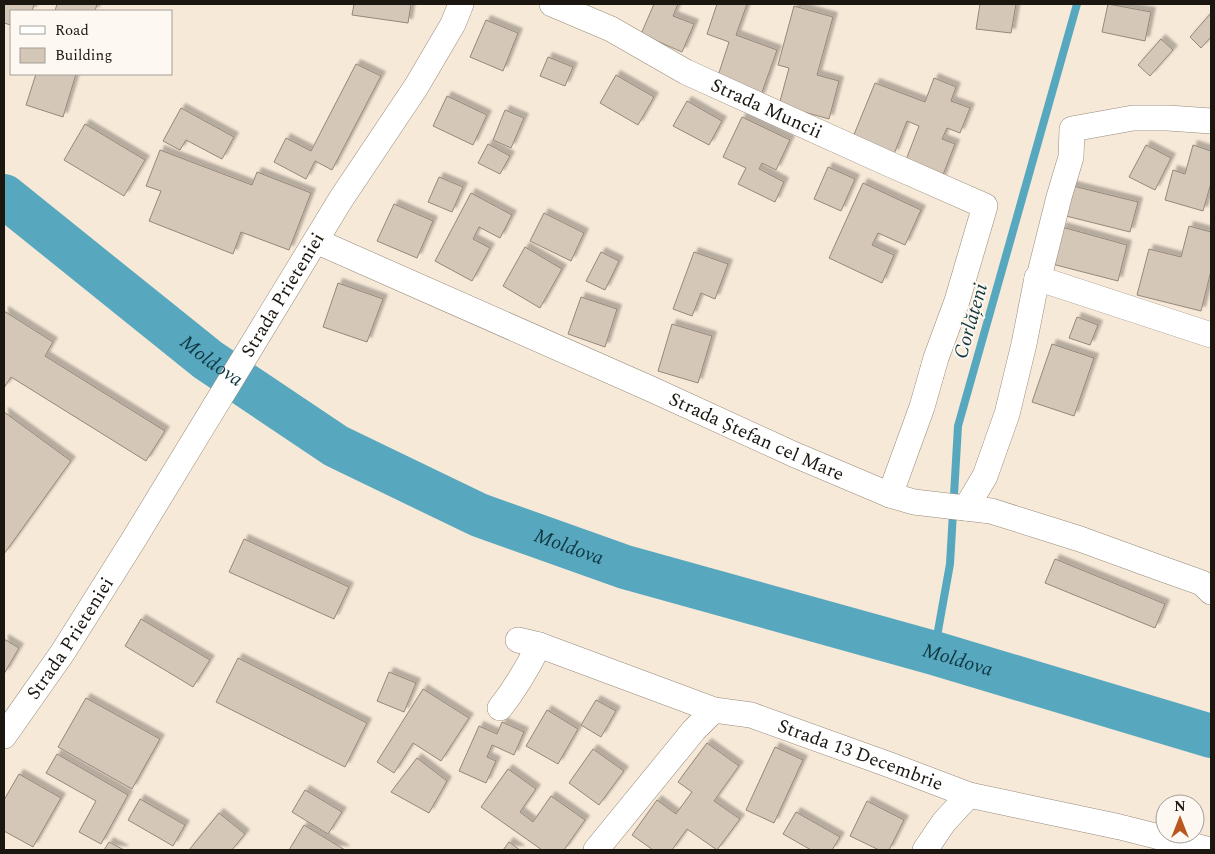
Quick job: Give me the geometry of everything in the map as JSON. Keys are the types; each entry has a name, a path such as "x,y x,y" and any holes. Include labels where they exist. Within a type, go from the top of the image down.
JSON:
{"street":[{"name":"Strada Prieteniei","path":"4,736 63,652 134,540 340,200 416,87 453,24 461,4"},
{"name":"Strada Muncii","path":"552,4 611,29 686,72 985,206 957,301 936,358 922,407 890,495"},
{"path":"966,508 985,476 1007,414 1024,344 1037,278 1039,277 1071,157 1072,129 1133,118 1211,121"},
{"name":"Strada Ștefan cel Mare","path":"316,241 793,454 890,495 914,502 991,511 1202,583 1211,592"},
{"path":"1037,278 1211,335"},
{"name":"Strada 13 Decembrie","path":"500,708 526,670 528,643 714,710 751,715 969,795 1120,827 1211,850"},
{"path":"596,850 694,730 714,710"},
{"path":"925,850 944,822 969,795"}],"building":[{"path":"4,4 34,4 32,10 10,10 10,25 4,23"},
{"path":"57,4 97,4 95,10 55,10"},
{"path":"354,4 411,4 408,23 352,15"},
{"path":"654,4 678,4 673,16 694,24 682,52 641,34"},
{"path":"717,4 747,4 736,35 777,50 760,98 716,82 729,42 707,34"},
{"path":"980,4 1016,4 1011,33 976,29"},
{"path":"1108,4 1151,12 1145,41 1102,32"},
{"path":"794,6 833,17 817,75 839,81 829,119 779,105 789,68 778,65"},
{"path":"1211,13 1211,37 1201,48 1190,37"},
{"path":"486,20 518,33 503,71 470,57"},
{"path":"1161,39 1173,50 1150,76 1138,65"},
{"path":"548,57 573,67 565,86 540,76"},
{"path":"356,64 381,76 332,170 315,161 306,179 274,162 286,138 311,151"},
{"path":"36,75 76,75 63,117 26,105"},
{"path":"616,75 654,97 638,125 600,103"},
{"path":"934,78 956,87 951,101 970,108 960,133 947,128 942,139 955,144 941,180 904,165 919,126 907,121 894,154 853,137 875,83 925,102"},
{"path":"447,96 487,115 473,145 433,126"},
{"path":"687,101 722,121 709,145 673,126"},
{"path":"181,108 234,137 222,159 186,140 180,150 163,141"},
{"path":"505,110 524,118 511,148 493,140"},
{"path":"742,117 790,140 776,170 762,163 759,169 784,182 775,202 738,184 746,168 723,157"},
{"path":"85,124 145,160 124,196 64,160"},
{"path":"488,144 510,156 500,174 478,163"},
{"path":"1146,145 1171,158 1155,190 1129,177"},
{"path":"1193,145 1211,151 1211,183 1203,211 1165,200 1173,170 1185,174"},
{"path":"160,150 252,185 257,172 311,193 289,250 241,232 233,254 149,221 161,191 146,186"},
{"path":"828,167 855,179 841,211 814,199"},
{"path":"439,177 463,187 452,212 428,202"},
{"path":"863,183 921,210 905,245 878,233 872,245 894,255 882,283 829,258"},
{"path":"1069,185 1138,202 1130,232 1062,215"},
{"path":"471,193 512,215 500,238 479,227 473,239 490,248 472,281 435,261"},
{"path":"394,204 433,221 417,258 377,241"},
{"path":"544,213 584,233 571,261 530,241"},
{"path":"1189,226 1211,232 1211,271 1201,311 1137,295 1149,249 1181,257"},
{"path":"1062,227 1127,245 1118,281 1052,264"},
{"path":"525,247 562,269 540,308 503,286"},
{"path":"601,252 619,261 605,290 586,281"},
{"path":"694,252 728,264 715,299 701,293 692,316 673,309"},
{"path":"338,283 383,299 367,342 323,327"},
{"path":"581,297 617,309 605,347 568,334"},
{"path":"4,311 53,342 45,356 165,431 146,461 11,377 4,388"},
{"path":"1077,317 1098,325 1090,345 1069,338"},
{"path":"672,324 712,336 698,383 658,371"},
{"path":"1052,344 1094,358 1074,416 1032,402"},
{"path":"4,412 71,461 4,554"},
{"path":"244,539 349,587 334,619 229,572"},
{"path":"1055,559 1165,604 1155,628 1045,583"},
{"path":"141,619 210,660 193,687 125,646"},
{"path":"4,639 19,648 4,674"},
{"path":"238,658 367,723 345,767 216,702"},
{"path":"389,672 416,683 404,712 377,701"},
{"path":"423,689 469,718 441,761 413,743 394,773 377,762"},
{"path":"86,698 160,739 132,789 58,747"},
{"path":"596,700 616,711 601,737 581,725"},
{"path":"547,710 578,729 558,764 526,746"},
{"path":"502,722 524,732 514,755 492,745 487,757 496,761 486,783 459,771 479,726 497,734"},
{"path":"707,743 739,766 714,801 740,819 717,850 687,829 672,850 653,850 632,835 657,800 676,814 692,792 678,782"},
{"path":"775,747 803,760 774,823 746,810"},
{"path":"593,749 624,771 599,805 569,783"},
{"path":"57,754 128,795 101,844 79,832 96,801 46,773"},
{"path":"417,758 447,781 429,813 391,792"},
{"path":"508,769 536,789 520,812 533,822 551,796 585,820 564,850 542,850 481,807"},
{"path":"19,774 61,798 33,847 4,831 4,800"},
{"path":"305,790 342,812 328,834 292,812"},
{"path":"140,799 185,825 173,846 128,820"},
{"path":"867,801 904,820 889,850 879,850 850,836"},
{"path":"796,812 840,837 832,850 811,850 783,834"},
{"path":"219,813 245,834 232,850 189,850"},
{"path":"304,825 345,850 289,850"},
{"path":"109,842 124,850 104,850"},
{"path":"509,842 520,850 503,850"}],"waterway":[{"name":"Corlățeni","path":"934,653 950,564 958,426 1077,4"},
{"name":"Moldova","path":"4,196 208,360 336,446 479,515 625,567 934,653 1211,736"}]}
